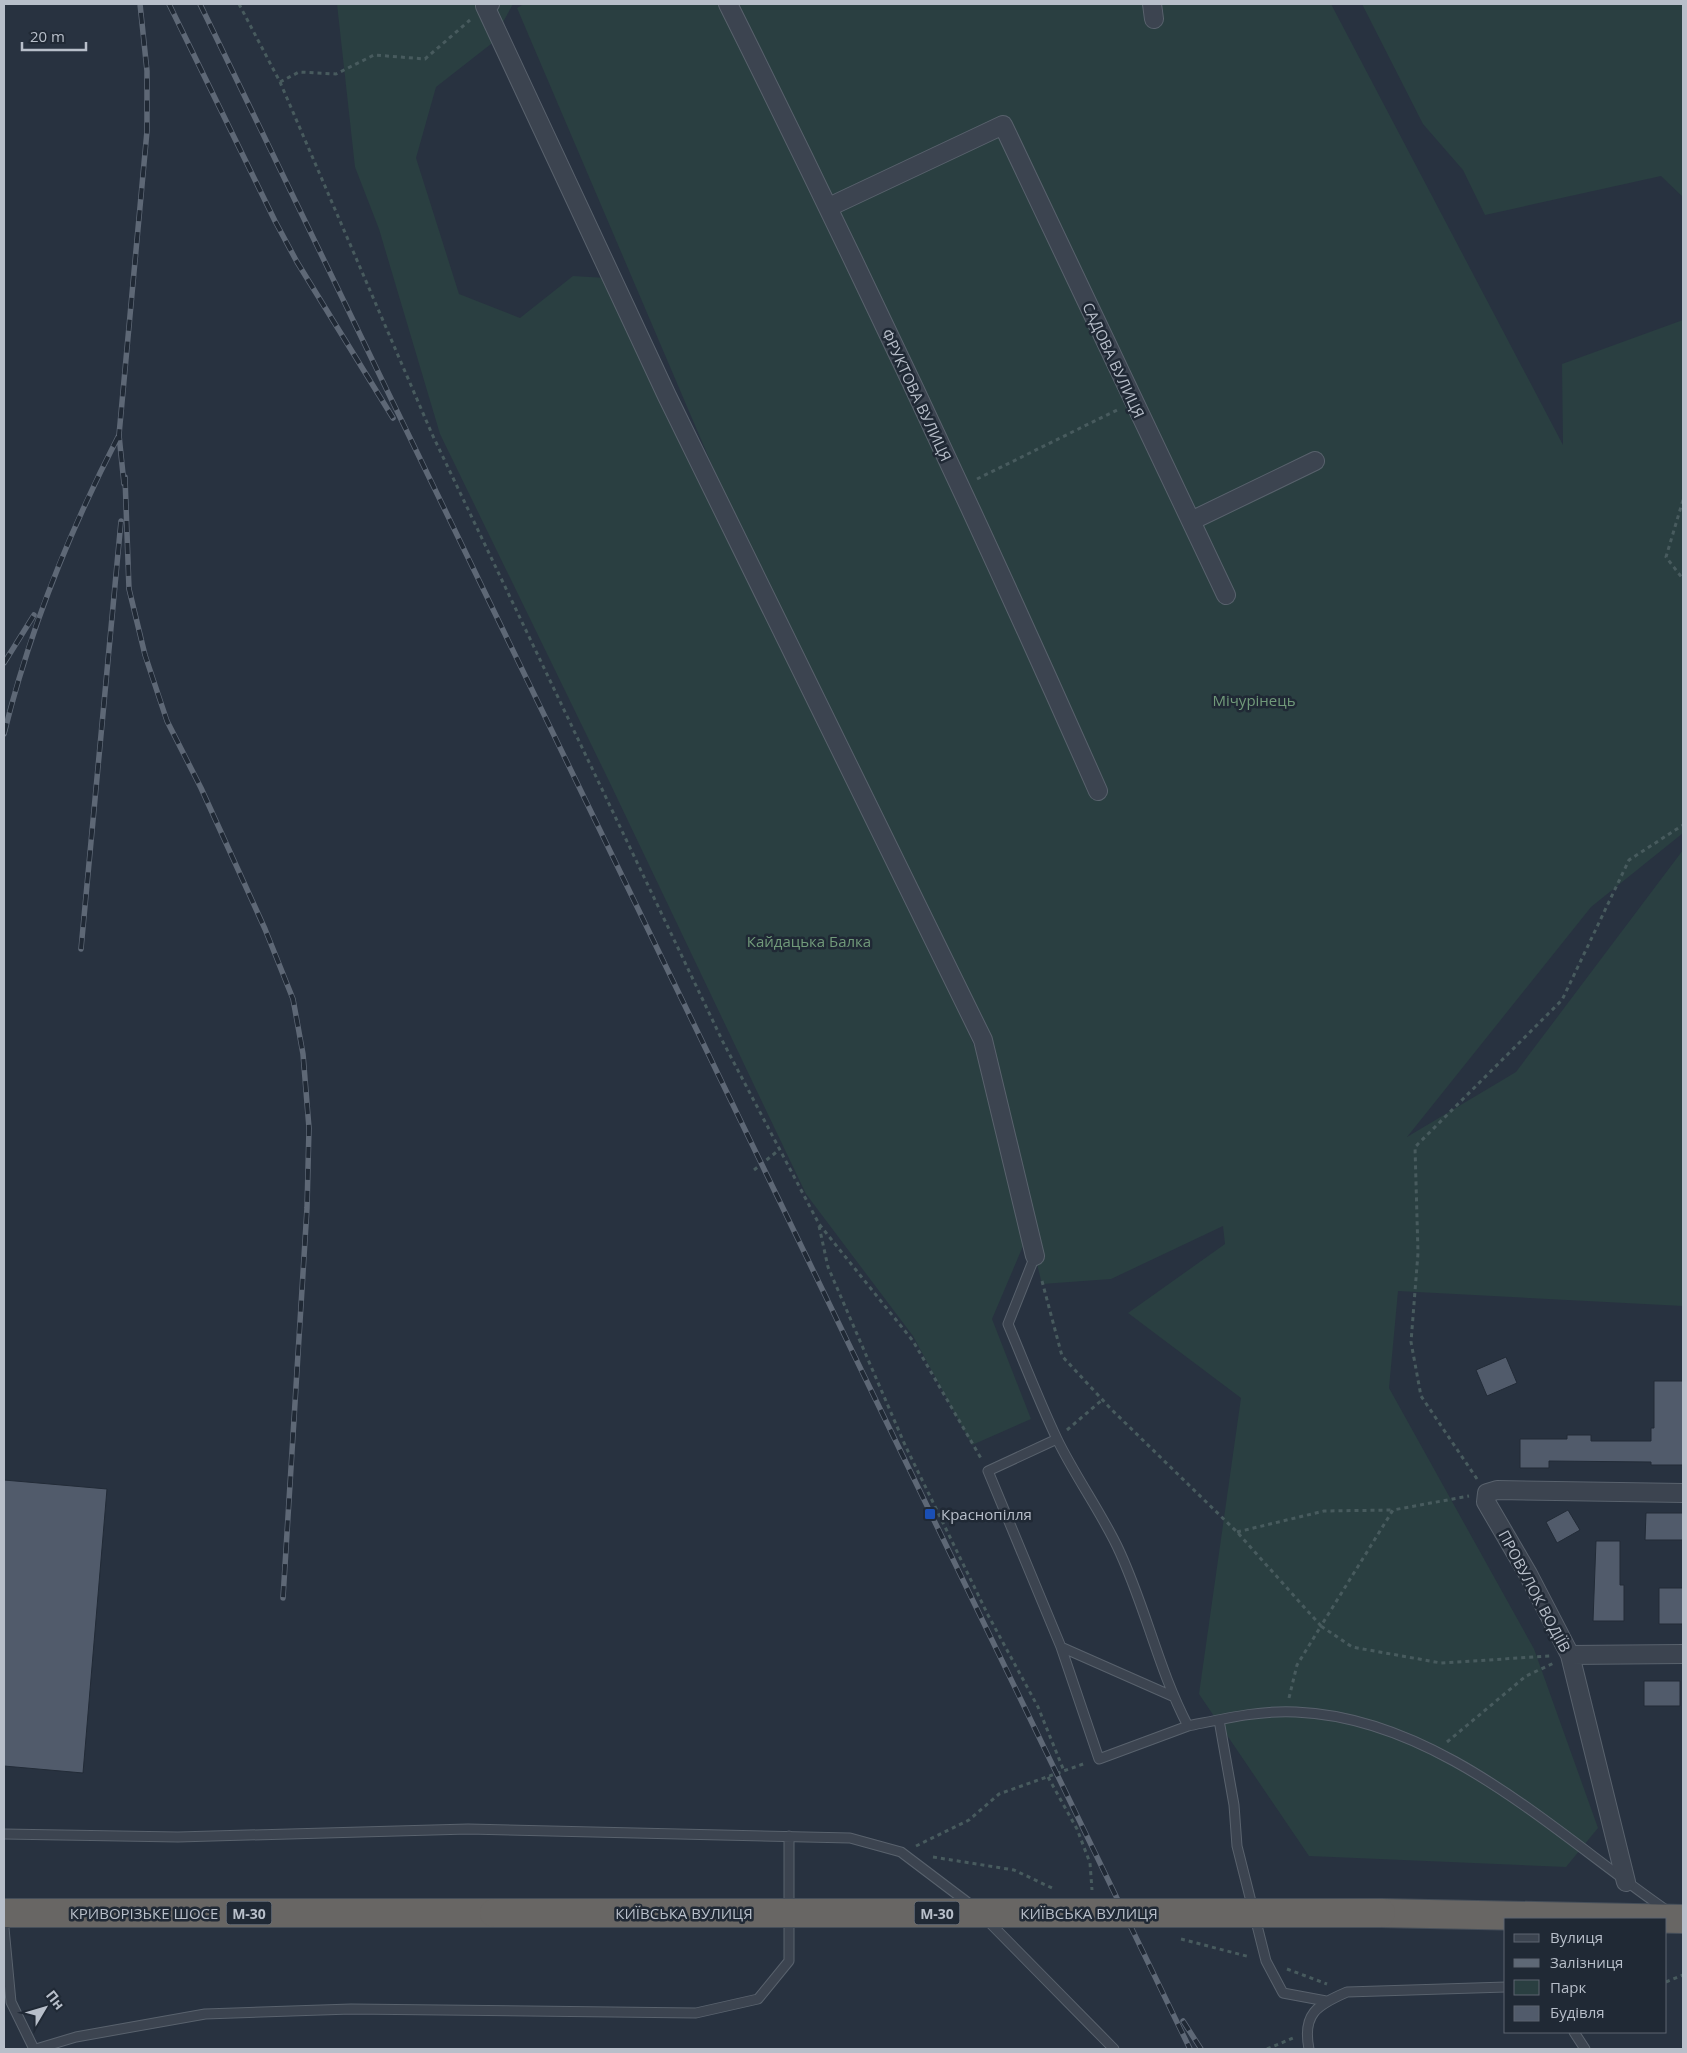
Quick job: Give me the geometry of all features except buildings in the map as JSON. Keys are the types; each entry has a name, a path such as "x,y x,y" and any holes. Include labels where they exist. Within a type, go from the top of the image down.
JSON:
{"highway":[{"name":"КИЇВСЬКА ВУЛИЦЯ","path":"494,1912 1381,1913 1632,1918"},
{"name":"КРИВОРІЗЬКЕ ШОСЕ","path":"4,1913 494,1912"},
{"name":"КИЇВСЬКА ВУЛИЦЯ","path":"1667,1919 1682,1919"}],"street":[{"name":"ФРУКТОВА ВУЛИЦЯ","path":"728,4 829,207 960,487 1098,791"},
{"path":"488,5 667,396 983,1040 1035,1256"},
{"name":"САДОВА ВУЛИЦЯ","path":"829,207 1003,124 1226,595"},
{"path":"1191,521 1315,461"},
{"path":"1487,1493 1497,1490 1683,1493"},
{"name":"ПРОВУЛОК ВОДІЇВ","path":"1487,1493 1486,1502 1570,1655 1626,1882"},
{"path":"1570,1655 1683,1654"}],"lane":[{"path":"1035,1256 1008,1324 1057,1439 1116,1544 1143,1606 1172,1696 1188,1726"},
{"path":"1057,1439 988,1471 1061,1647 1099,1759 1188,1726 1250,1714 1285,1712 1339,1717 1374,1725 1436,1751 1515,1799 1626,1882 1682,1919"},
{"path":"1061,1647 1172,1696"},
{"path":"1219,1720 1234,1805 1236,1846 1266,1961 1283,1993 1326,2001"},
{"path":"4,1834 178,1838 468,1829 850,1838 901,1852 975,1909 1114,2049"},
{"path":"4,1928 11,2002 35,2049 76,2038 205,2014 351,2009 696,2013 758,1999 789,1962 789,1836"},
{"path":"1309,2049 1306,2033 1310,2015 1326,2001 1347,1992 1504,1988"},
{"path":"1575,2033 1585,2049"}],"path":[{"path":"239,4 280,82 432,434 723,1042 819,1224 913,1341 988,1471"},
{"path":"280,82 299,72 336,74 374,55 425,59 488,5"},
{"path":"960,487 1134,401"},
{"path":"1683,500 1666,556 1683,579"},
{"path":"1237,1532 1324,1511 1393,1510 1487,1493 1421,1396 1411,1342 1418,1254 1416,1147 1562,1000 1629,860 1683,824"},
{"path":"754,1170 779,1150"},
{"path":"819,1224 828,1267 905,1445 988,1615 1038,1706 1064,1771"},
{"path":"1035,1256 1062,1356 1102,1400 1237,1532 1321,1626 1352,1648 1441,1662 1570,1655"},
{"path":"1057,1439 1102,1400"},
{"path":"1285,1712 1297,1665 1393,1510"},
{"path":"1436,1751 1526,1676 1570,1655"},
{"path":"901,1852 969,1820 999,1794 1099,1759"},
{"path":"1048,1777 1077,1829 1090,1863 1089,1873 1094,1888 1088,1896"},
{"path":"1667,1982 1683,1975"},
{"path":"1267,2049 1306,2033"}],"green space":[{"name":"Мічурінець","path":"337,4 513,4 491,44 436,87 416,158 459,294 520,318 573,276 606,278 908,891 989,1081 984,1045 752,559 517,8 524,4 1331,4 1563,445 1562,364 1683,320 1683,833 1591,907 1407,1137 1516,1072 1683,850 1683,1306 1398,1291 1389,1388 1534,1649 1598,1828 1566,1867 1309,1856 1199,1694 1241,1398 1128,1313 1225,1244 1223,1226 1111,1279 1042,1284 1029,1232 992,1319 1031,1419 972,1445 913,1336 806,1194 609,781 440,434 379,229 355,167"},
{"path":"1362,4 1683,4 1683,197 1661,176 1485,215 1463,170 1423,124"}],"railway":[{"path":"124,484 119,435 147,131 147,71 140,4"},
{"path":"169,4 297,262 393,418"},
{"path":"200,4 1190,2049"},
{"path":"4,734 26,656 52,581 67,544 119,435"},
{"path":"125,477 129,589 145,655 167,721 201,788 265,929 293,999 303,1054 309,1128 307,1208 283,1598"},
{"path":"81,949 121,521"},
{"path":"4,663 34,615"},
{"path":"1183,2021 1201,2049"}],"place":[{"name":"Краснопілля","path":"930,1514"}],"park label":[{"name":"Кайдацька Балка","path":"809,941"}]}
